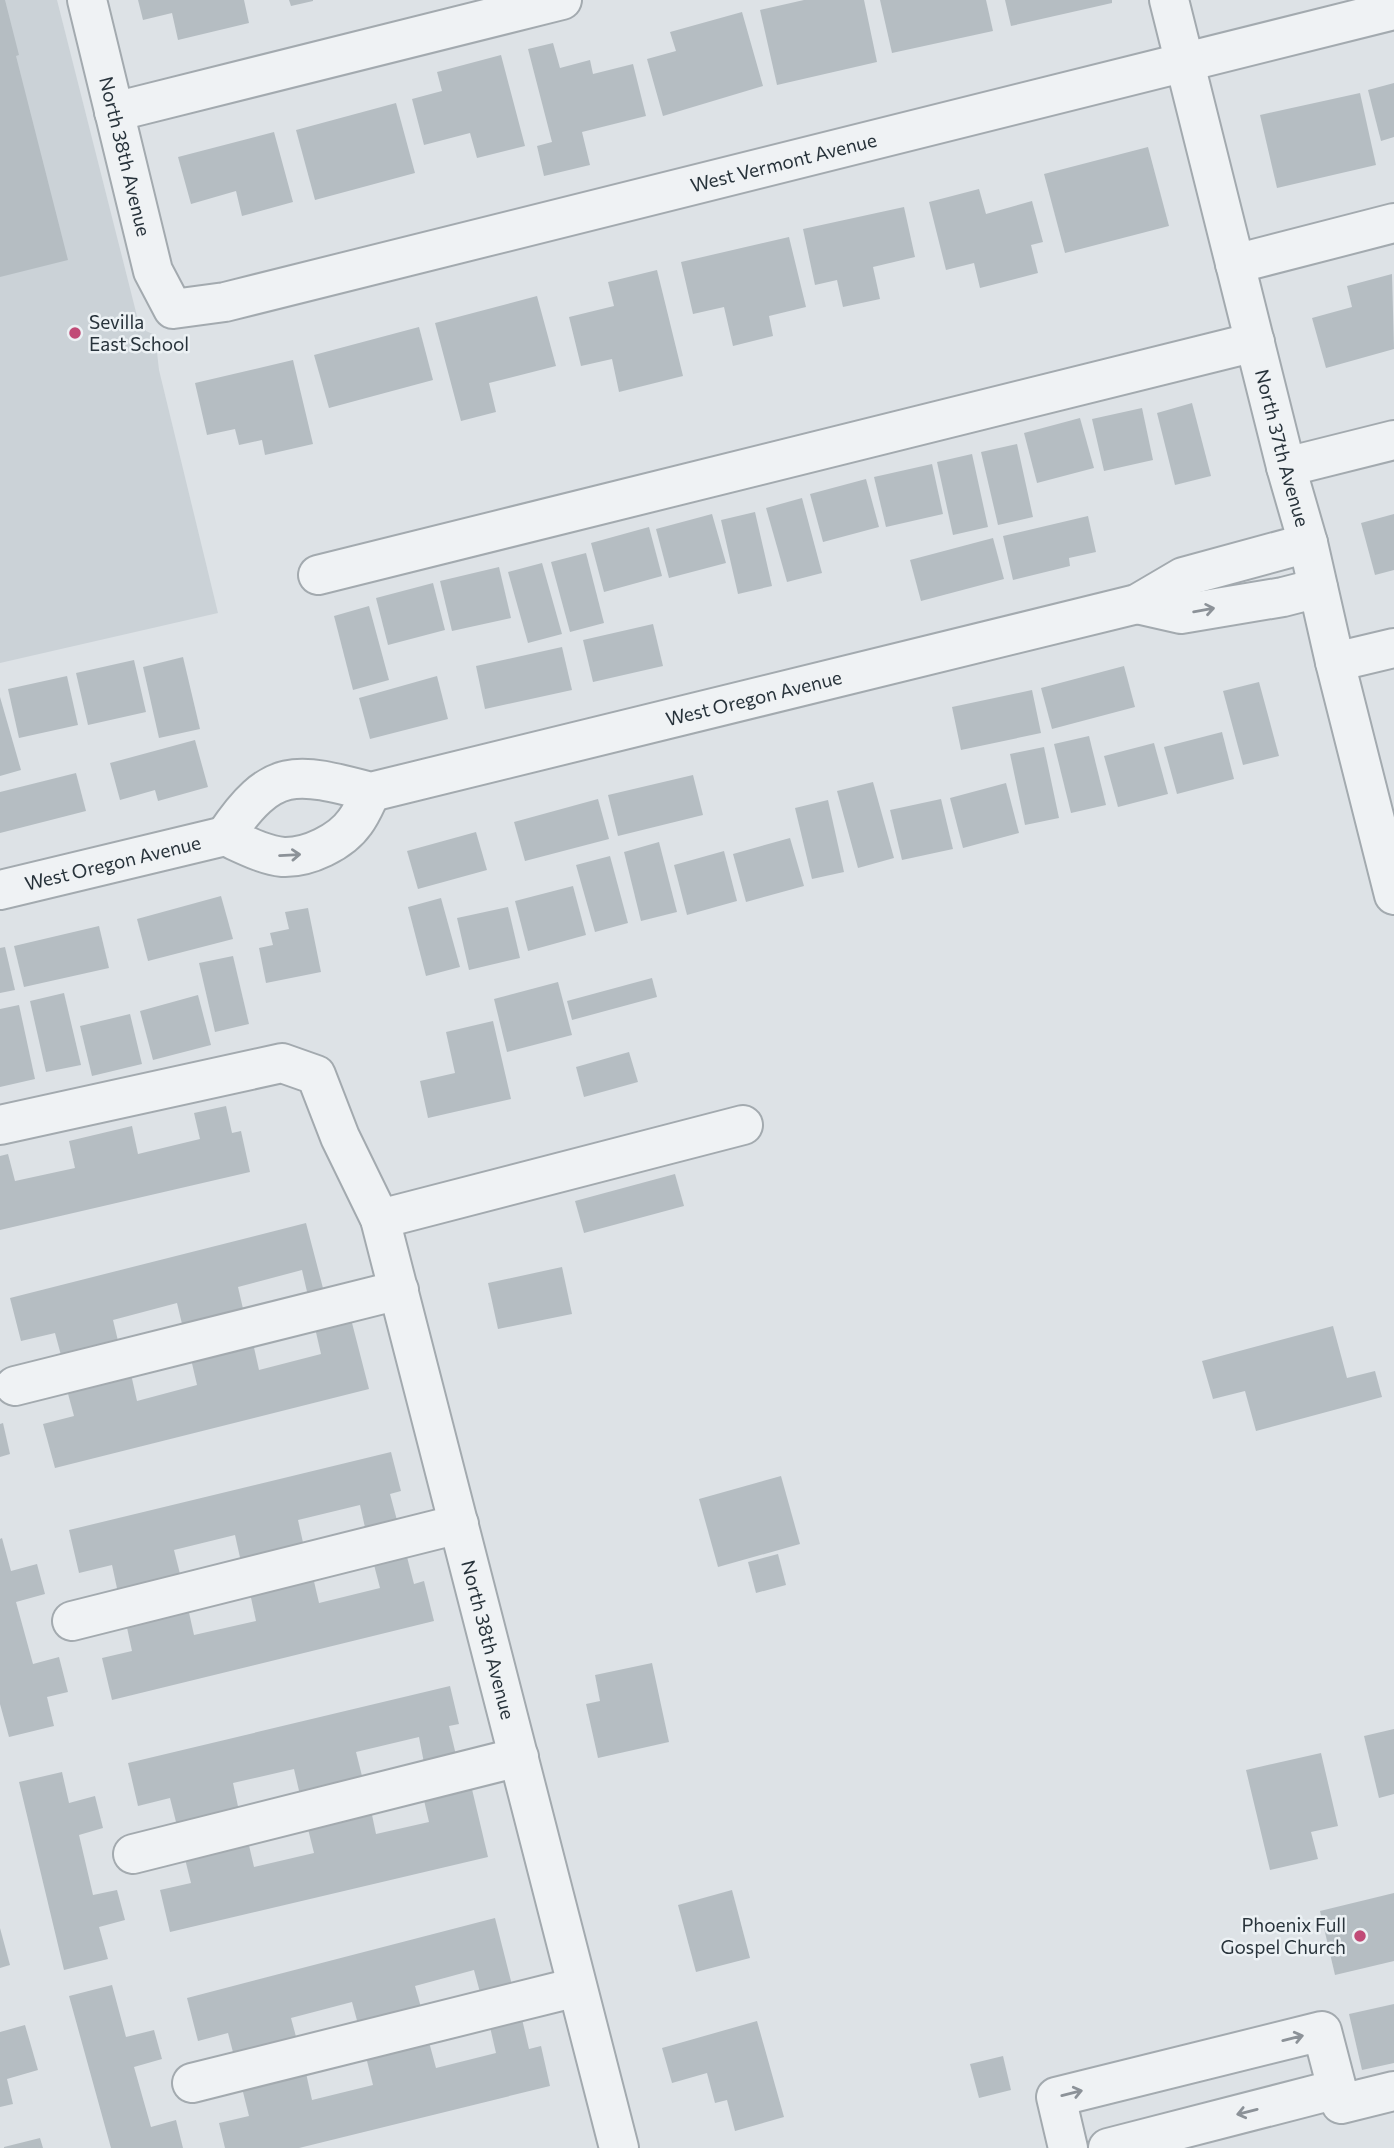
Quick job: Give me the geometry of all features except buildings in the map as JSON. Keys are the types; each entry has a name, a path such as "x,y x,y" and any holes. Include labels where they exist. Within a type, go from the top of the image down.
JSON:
{"street":[{"name":"North 38th Avenue","path":"86,0 153,271 173,309"},
{"path":"114,112 562,0"},
{"name":"North 37th Avenue","path":"1169,0 1391,874"},
{"name":"West Vermont Avenue","path":"173,309 225,302 1394,10"},
{"path":"1235,264 1394,223"},
{"path":"318,575 1255,342"},
{"path":"1286,467 1394,440"},
{"name":"West Oregon Avenue","path":"225,836 251,801 269,786 311,777 370,792 1137,604 1183,577 1308,543"},
{"name":"West Oregon Avenue","path":"1137,604 1181,614 1283,597 1318,588"},
{"path":"1335,662 1394,648"},
{"name":"West Oregon Avenue","path":"0,890 225,836 282,857 307,854 334,841 355,822 370,792"},
{"name":"North 38th Avenue","path":"0,1125 282,1063 316,1075 340,1137 380,1219 618,2148"},
{"path":"380,1219 743,1125"},
{"path":"15,1386 399,1290"},
{"path":"72,1620 459,1524"},
{"path":"133,1854 519,1757"},
{"path":"192,2083 577,1987"},
{"path":"1068,2148 1056,2097 1322,2031 1341,2104 1394,2091"},
{"path":"1108,2148 1337,2089"}],"shaded area":[{"name":"Sevilla East School","path":"0,0 57,0 137,316 146,331 155,335 159,370 218,613 0,663"}],"place":[{"name":"Sevilla East School","path":"75,333"},
{"name":"Phoenix Full Gospel Church","path":"1360,1936"}]}
